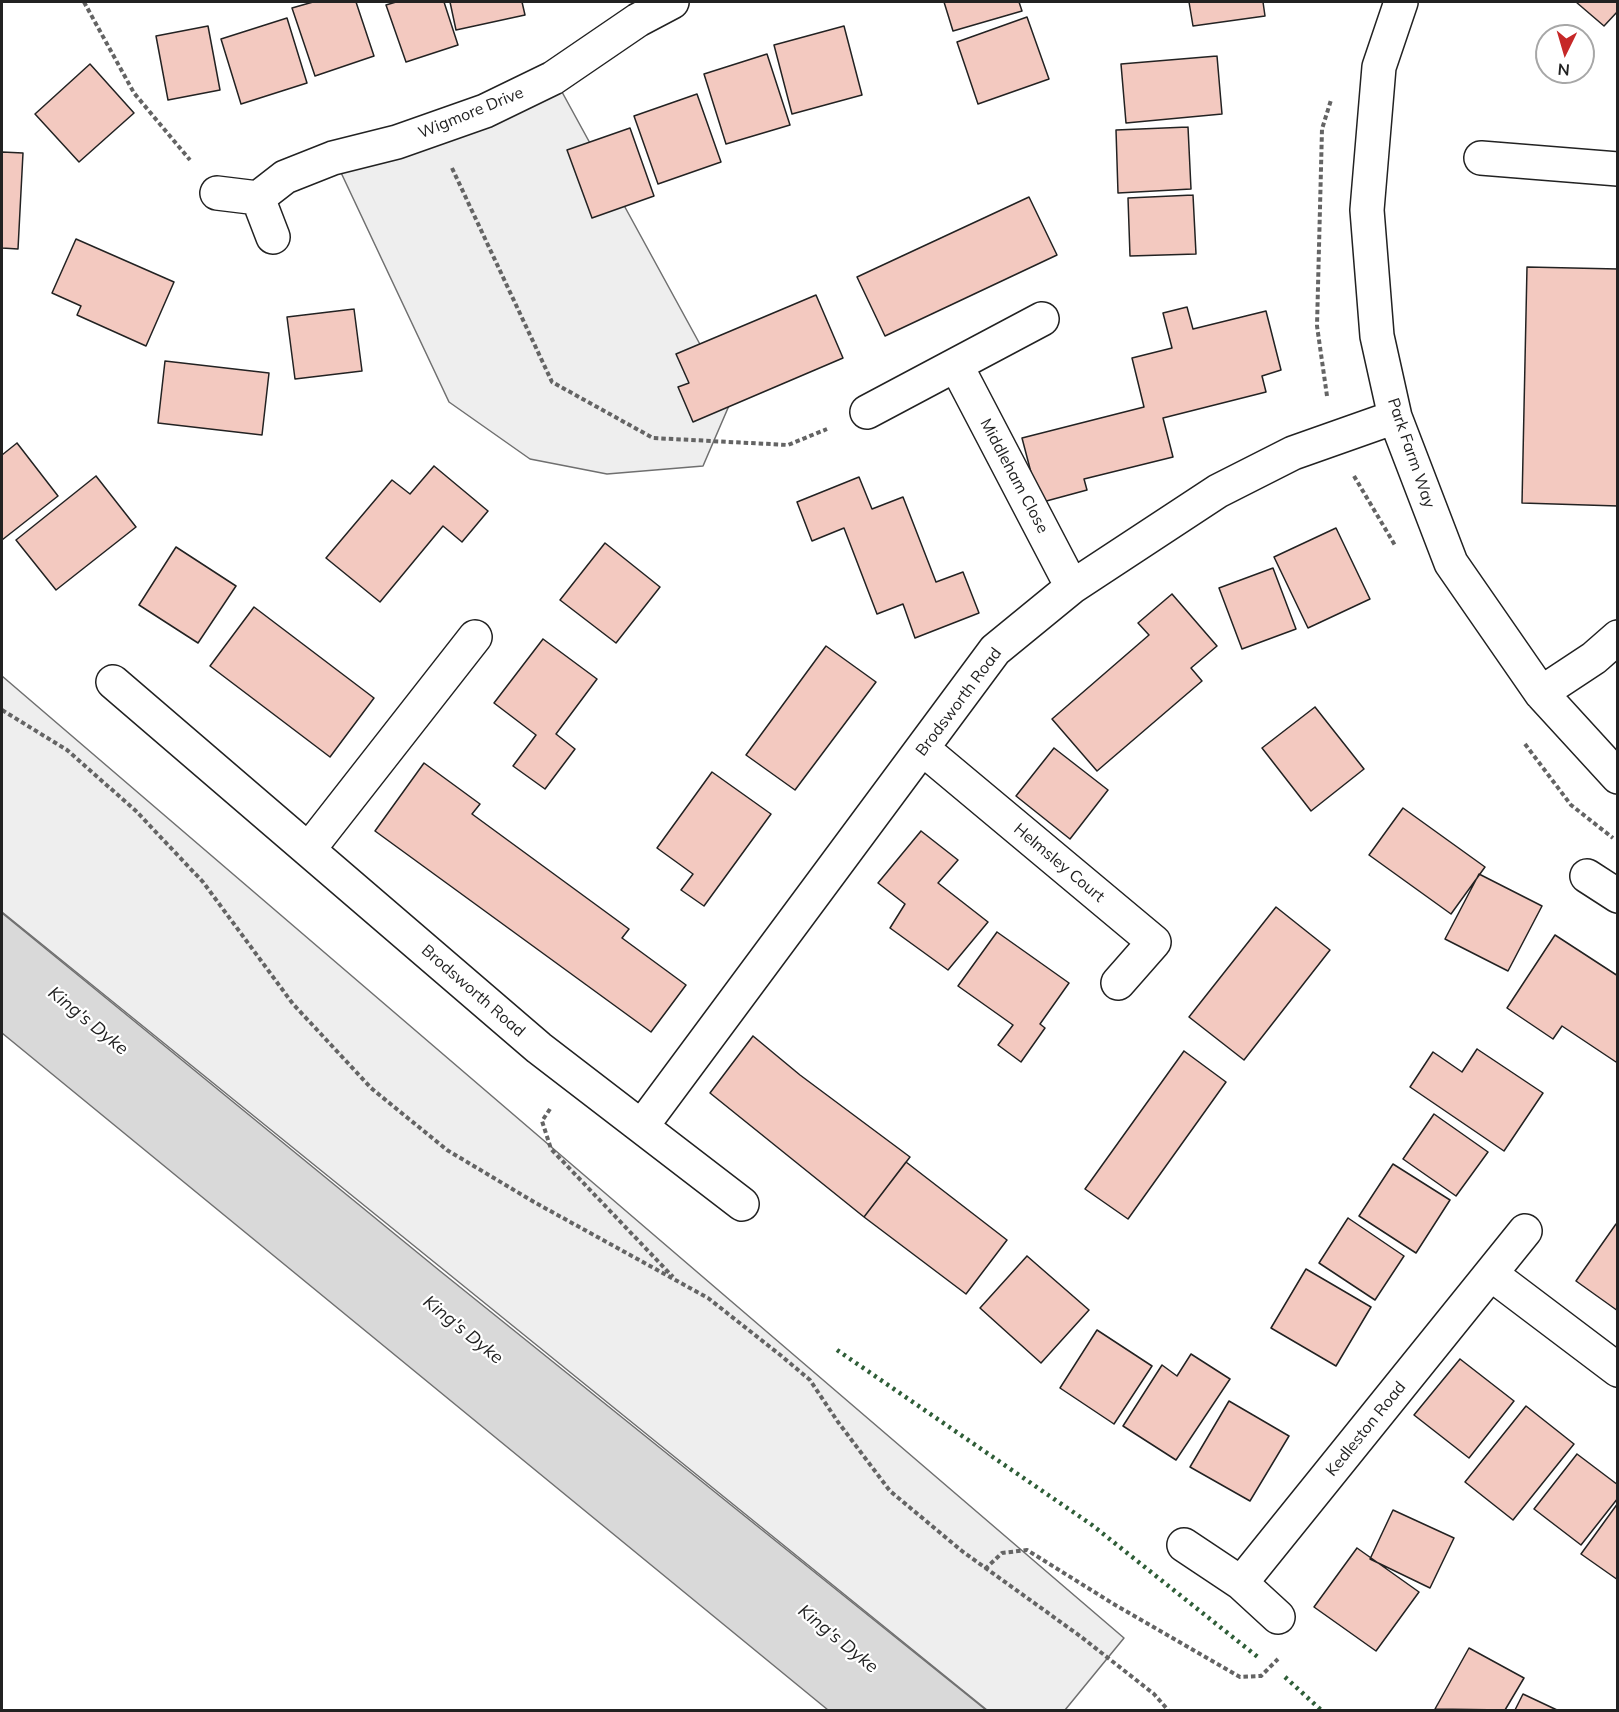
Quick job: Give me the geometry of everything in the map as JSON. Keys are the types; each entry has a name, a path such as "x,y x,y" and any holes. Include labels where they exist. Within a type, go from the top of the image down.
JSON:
{"street":[{"name":"Wigmore Drive","path":"258,198 285,177 333,159 434,130 485,111 553,78 638,20 672,2"},
{"name":"Park Farm Way","path":"1401,2 1379,67 1366,210 1377,336 1395,417 1451,563 1541,693 1617,777"},
{"path":"1481,158 1617,169"},
{"path":"218,193 258,198 273,237"},
{"path":"867,412 1042,319"},
{"name":"Middleham Close","path":"956,365 1072,587"},
{"name":"Brodsworth Road","path":"642,1126 995,650 1072,587 1218,491 1293,453 1395,417"},
{"path":"309,849 475,637"},
{"path":"1541,693 1594,658 1617,637"},
{"name":"Brodsworth Road","path":"113,682 540,1048 742,1204"},
{"name":"Helmsley Court","path":"923,749 1154,942 1118,983"},
{"path":"1587,876 1617,896"},
{"name":"Kedleston Road","path":"1241,1583 1525,1231"},
{"path":"1491,1274 1617,1370"},
{"path":"1184,1545 1241,1583 1278,1617"}],"path":[{"path":"84,2 134,93 218,193"},
{"path":"434,130 552,382 653,438 788,446 867,412"},
{"path":"2,710 67,750 136,811 203,882 293,1004 370,1088 447,1150 534,1202 708,1298 810,1380 838,1422 890,1491 985,1569 1080,1636 1154,1694 1168,1710"},
{"path":"575,1074 542,1121 551,1149 676,1280"},
{"path":"985,1569 1002,1553 1027,1550 1112,1603 1240,1677 1261,1676 1279,1659"}],"shaded area":[{"path":"556,81 731,401 703,466 607,474 530,459 449,402 336,162"},
{"path":"2,676 1124,1638 1065,1710 987,1710 2,912"}],"water":[{"name":"King's Dyke","path":"2,913 440,1271 986,1710 828,1710 2,1033"}],"building":[{"path":"313,2 356,2 374,56 315,76 292,8"},
{"path":"396,2 444,2 458,45 406,62 386,5"},
{"path":"450,2 522,2 525,15 456,30"},
{"path":"944,2 1019,2 1022,11 953,31"},
{"path":"1189,2 1263,2 1265,16 1193,26"},
{"path":"1576,2 1618,2 1618,11 1604,26"},
{"path":"1027,17 1049,79 978,104 957,42"},
{"path":"287,18 307,83 241,104 221,39"},
{"path":"208,26 220,90 168,100 156,36"},
{"path":"844,26 862,95 792,114 774,45"},
{"path":"767,54 790,125 726,144 704,74"},
{"path":"1217,56 1222,114 1126,123 1121,64"},
{"path":"90,64 134,113 79,162 35,114"},
{"path":"697,94 721,162 658,184 634,116"},
{"path":"1188,127 1191,189 1118,193 1116,130"},
{"path":"630,128 654,196 592,218 567,150"},
{"path":"2,152 23,153 18,249 2,248"},
{"path":"1193,195 1196,254 1130,256 1128,198"},
{"path":"1029,197 1057,255 885,336 857,277"},
{"path":"76,239 174,282 146,346 77,315 81,306 52,293"},
{"path":"1527,267 1618,269 1618,506 1522,503"},
{"path":"816,295 843,358 693,422 678,387 689,383 676,354"},
{"path":"1187,307 1193,329 1266,311 1281,370 1262,376 1266,392 1163,418 1173,457 1084,479 1087,490 1039,503 1022,438 1144,407 1132,358 1172,348 1163,313"},
{"path":"354,309 362,371 295,379 287,317"},
{"path":"165,361 269,373 262,435 158,423"},
{"path":"17,443 58,496 2,540 2,455"},
{"path":"434,466 488,511 462,542 443,526 380,602 326,558 392,480 410,494"},
{"path":"96,476 136,527 56,590 16,540"},
{"path":"859,477 872,509 903,497 936,582 963,572 979,613 915,638 903,604 877,614 844,528 812,541 797,502"},
{"path":"1336,528 1370,599 1308,628 1274,557"},
{"path":"605,543 660,587 616,643 560,600"},
{"path":"176,547 236,586 198,643 139,605"},
{"path":"1273,568 1296,629 1242,649 1219,588"},
{"path":"1172,594 1217,646 1191,668 1202,681 1097,771 1052,719 1149,635 1138,623"},
{"path":"254,607 374,698 330,757 210,666"},
{"path":"543,639 597,679 556,734 575,749 545,789 513,766 536,735 494,703"},
{"path":"826,646 876,682 795,790 746,755"},
{"path":"1315,707 1364,769 1311,811 1262,748"},
{"path":"1054,748 1108,790 1070,839 1016,796"},
{"path":"424,763 480,804 472,814 629,929 622,938 686,985 651,1032 375,831"},
{"path":"712,772 771,814 704,906 681,890 693,874 657,848"},
{"path":"1403,808 1485,867 1451,914 1369,855"},
{"path":"921,831 958,860 938,883 988,922 948,970 890,928 905,904 878,883"},
{"path":"1479,874 1542,906 1508,971 1445,939"},
{"path":"1276,907 1330,950 1244,1060 1189,1017"},
{"path":"997,932 1069,983 1040,1024 1045,1028 1021,1062 998,1045 1013,1025 958,986"},
{"path":"1555,935 1618,976 1618,1061 1616,1062 1562,1026 1553,1039 1507,1008"},
{"path":"753,1036 800,1075 910,1157 864,1217 710,1093"},
{"path":"1477,1049 1543,1093 1504,1151 1410,1087 1433,1052 1462,1072"},
{"path":"1184,1051 1226,1082 1128,1219 1085,1189"},
{"path":"1434,1114 1488,1152 1456,1196 1403,1159"},
{"path":"906,1162 1007,1240 966,1294 864,1217"},
{"path":"1393,1164 1450,1200 1416,1253 1359,1216"},
{"path":"1348,1218 1404,1256 1375,1300 1319,1263"},
{"path":"1616,1224 1618,1225 1618,1311 1576,1281"},
{"path":"1027,1256 1089,1310 1041,1363 980,1308"},
{"path":"1306,1269 1371,1307 1336,1366 1271,1328"},
{"path":"1097,1330 1152,1366 1114,1424 1060,1388"},
{"path":"1191,1354 1230,1379 1176,1460 1123,1426 1162,1365 1177,1376"},
{"path":"1460,1359 1514,1401 1469,1458 1414,1415"},
{"path":"1229,1401 1289,1436 1250,1501 1190,1467"},
{"path":"1526,1406 1574,1444 1513,1520 1465,1482"},
{"path":"1577,1454 1618,1485 1618,1498 1581,1545 1534,1509"},
{"path":"1618,1503 1618,1580 1581,1554"},
{"path":"1393,1510 1454,1538 1430,1588 1370,1559"},
{"path":"1357,1548 1419,1592 1376,1651 1314,1607"},
{"path":"1469,1648 1524,1678 1505,1710 1435,1709"},
{"path":"1523,1694 1557,1710 1515,1710"}],"hedge":[{"path":"837,1350 1092,1525 1259,1658"},
{"path":"1285,1677 1321,1710"}]}
